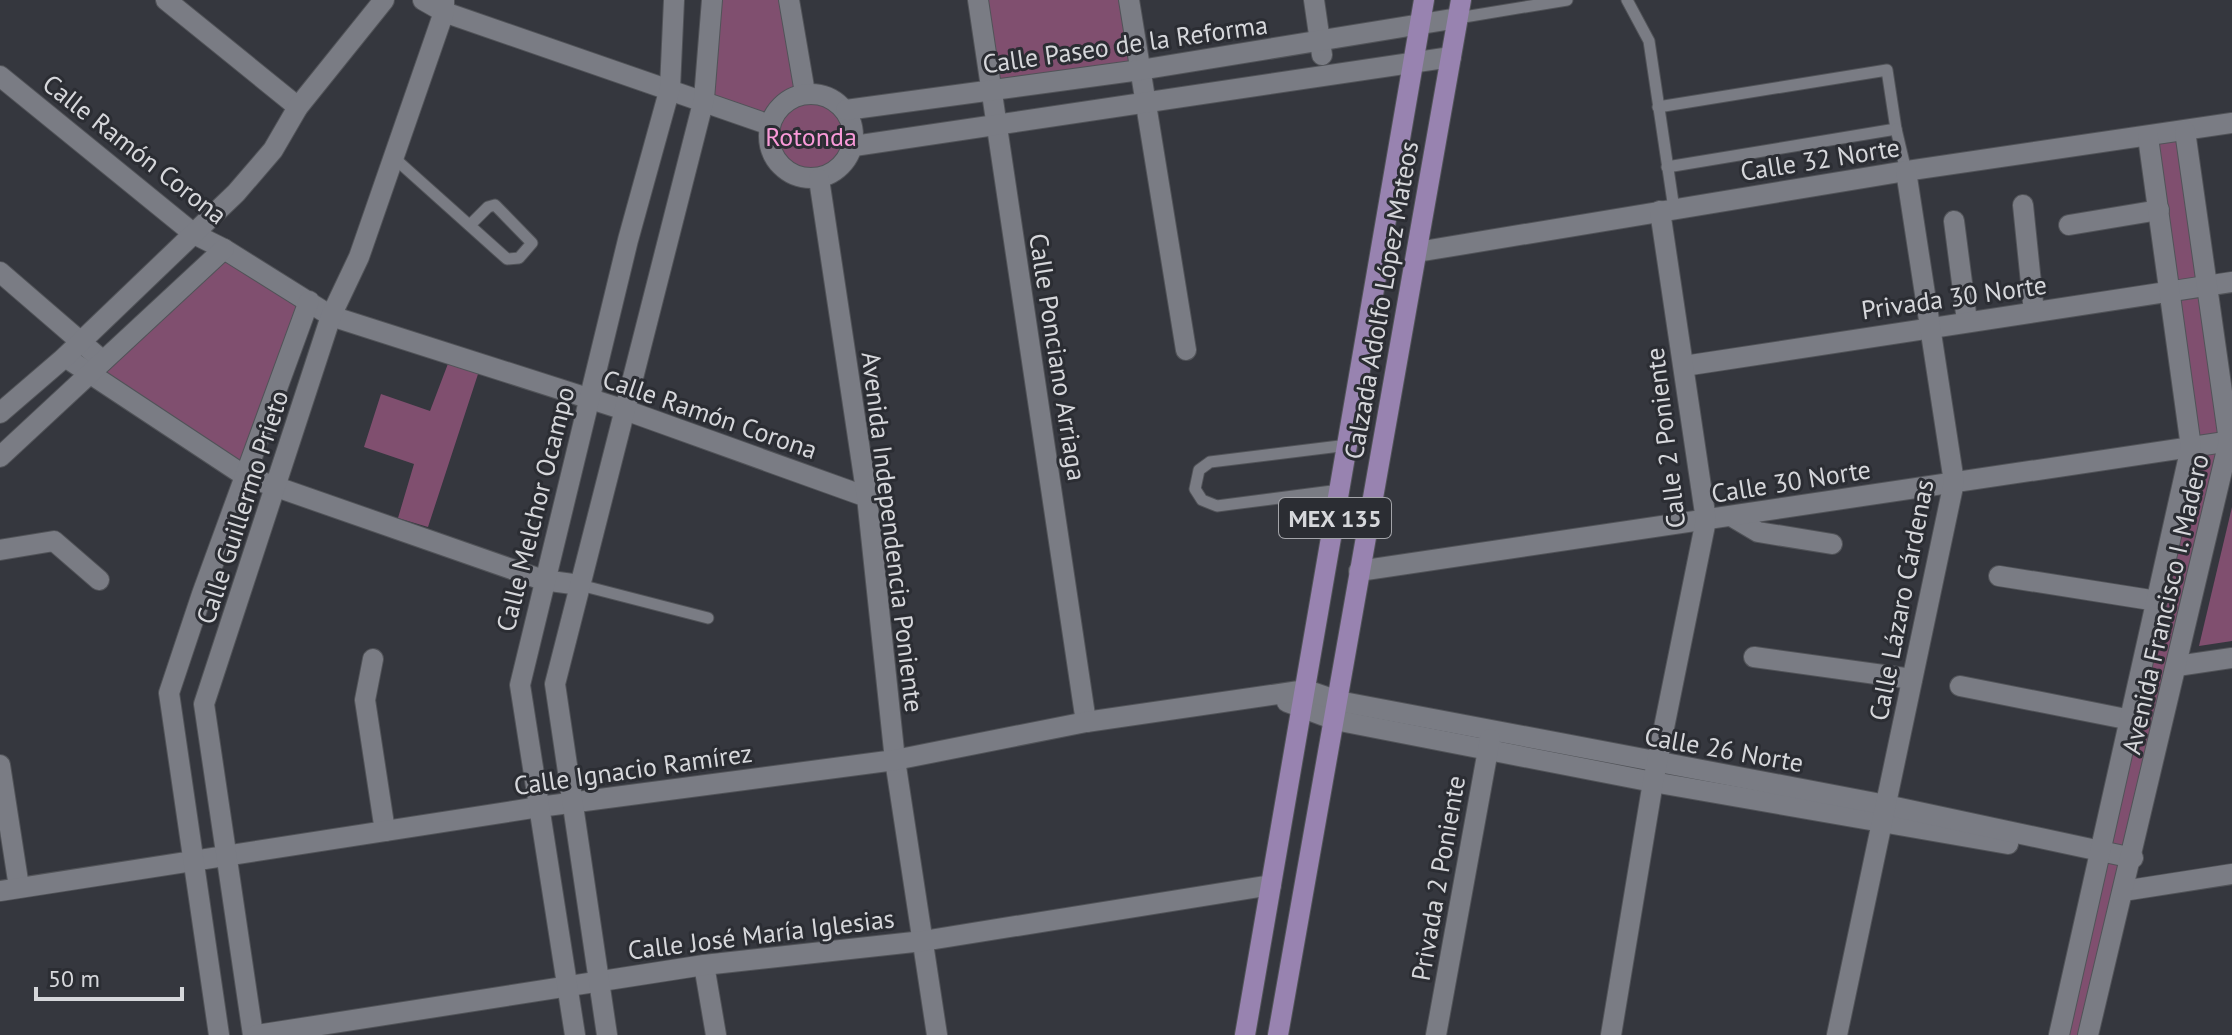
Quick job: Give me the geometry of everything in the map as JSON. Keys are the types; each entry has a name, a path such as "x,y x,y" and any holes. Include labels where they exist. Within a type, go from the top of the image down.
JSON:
{"main road":[{"name":"Calzada Adolfo López Mateos","path":"1245,1035 1424,0"},
{"name":"Calzada Adolfo López Mateos","path":"1278,1035 1459,9"}],"street":[{"path":"166,0 298,107"},
{"path":"0,413 65,357 259,167 298,107 384,0"},
{"path":"423,0 770,125"},
{"name":"Calle Melchor Ocampo","path":"575,1035 520,685 543,580 670,88 674,0"},
{"path":"607,1035 570,803 555,684 704,99 712,0"},
{"path":"789,0 805,93"},
{"name":"Calle Ponciano Arriaga","path":"978,0 1086,722"},
{"path":"1129,0 1186,350"},
{"path":"1314,0 1324,73"},
{"name":"Calle Guillermo Prieto","path":"255,1035 204,704 331,316 359,257 444,6"},
{"name":"Calle Paseo de la Reforma","path":"846,110 1140,70 1420,26 1459,9"},
{"path":"854,146 1414,59 1451,57"},
{"name":"Calle Ramón Corona","path":"0,76 194,234 224,249 331,316 625,410 867,497"},
{"path":"805,93 828,96 846,110 854,127 854,146 841,167 819,179 798,178 779,166 769,146 770,125 783,104 805,93"},
{"name":"Calle 32 Norte","path":"1417,252 1906,171 2232,123"},
{"name":"Avenida Francisco I. Madero","path":"2088,1035 2230,441 2185,131"},
{"name":"Avenida Francisco I. Madero","path":"2059,1035 2102,856 2191,447 2148,137"},
{"name":"Calle Lázaro Cárdenas","path":"1837,1035 1954,482 1906,171"},
{"name":"Avenida Independencia Poniente","path":"819,179 867,497 895,760 937,1035"},
{"path":"2023,205 2034,312"},
{"name":"Calle 2 Poniente","path":"1611,1035 1655,773 1706,520 1684,366 1667,210"},
{"path":"2069,225 2159,210"},
{"path":"1954,221 1967,321"},
{"path":"0,457 224,249"},
{"path":"0,272 81,340 97,368"},
{"name":"Privada 30 Norte","path":"1684,366 2232,282"},
{"name":"Calle Guillermo Prieto","path":"219,1035 169,693 309,301"},
{"path":"65,357 97,368 245,476 543,580 580,585"},
{"name":"Calle 30 Norte","path":"1359,571 2230,441"},
{"path":"1731,516 1758,532 1832,544"},
{"path":"0,550 54,541 99,580"},
{"path":"1999,576 2157,601"},
{"path":"1754,657 1912,679"},
{"path":"2177,666 2232,658"},
{"path":"373,659 365,700 385,831"},
{"path":"1960,686 2131,720"},
{"name":"Calle Ignacio Ramírez","path":"10,889 539,807 895,760 1086,722 1272,695 1303,700"},
{"name":"Calle 26 Norte","path":"1303,700 1336,710 1655,773 1884,812 2131,863"},
{"name":"Privada 2 Poniente","path":"1436,1035 1489,740"},
{"path":"0,765 10,889"},
{"path":"2123,891 2232,874"},
{"name":"Calle José María Iglesias","path":"255,1035 704,965 923,941 1271,885"},
{"path":"704,965 716,1035"}],"lane":[{"path":"1459,9 1569,0"},
{"path":"1627,0 1649,41 1667,167 1667,210"},
{"path":"1658,107 1887,70 1906,171"},
{"path":"1667,167 1896,129"},
{"path":"392,156 507,259 519,258 532,243 495,205 488,207 470,225"},
{"path":"1340,490 1217,506 1202,500 1195,489 1199,470 1210,462 1348,445"},
{"path":"580,585 708,618"}],"green space":[{"path":"714,0 787,0 803,91 778,104 766,120 704,98"},
{"path":"978,0 1129,0 1140,70 992,89"},
{"name":"Rotonda","path":"811,96 826,99 839,108 848,121 851,136 848,151 839,164 826,173 811,176 796,173 783,164 774,151 771,136 774,121 783,108 796,99"},
{"path":"2185,131 2229,441 2086,1035 2063,1035 2191,447 2148,137"},
{"path":"224,249 309,301 245,476 90,374"},
{"path":"449,361 479,371 428,527 398,518 414,464 364,447 381,394 430,411"},
{"path":"2232,507 2232,641 2199,646"}]}
